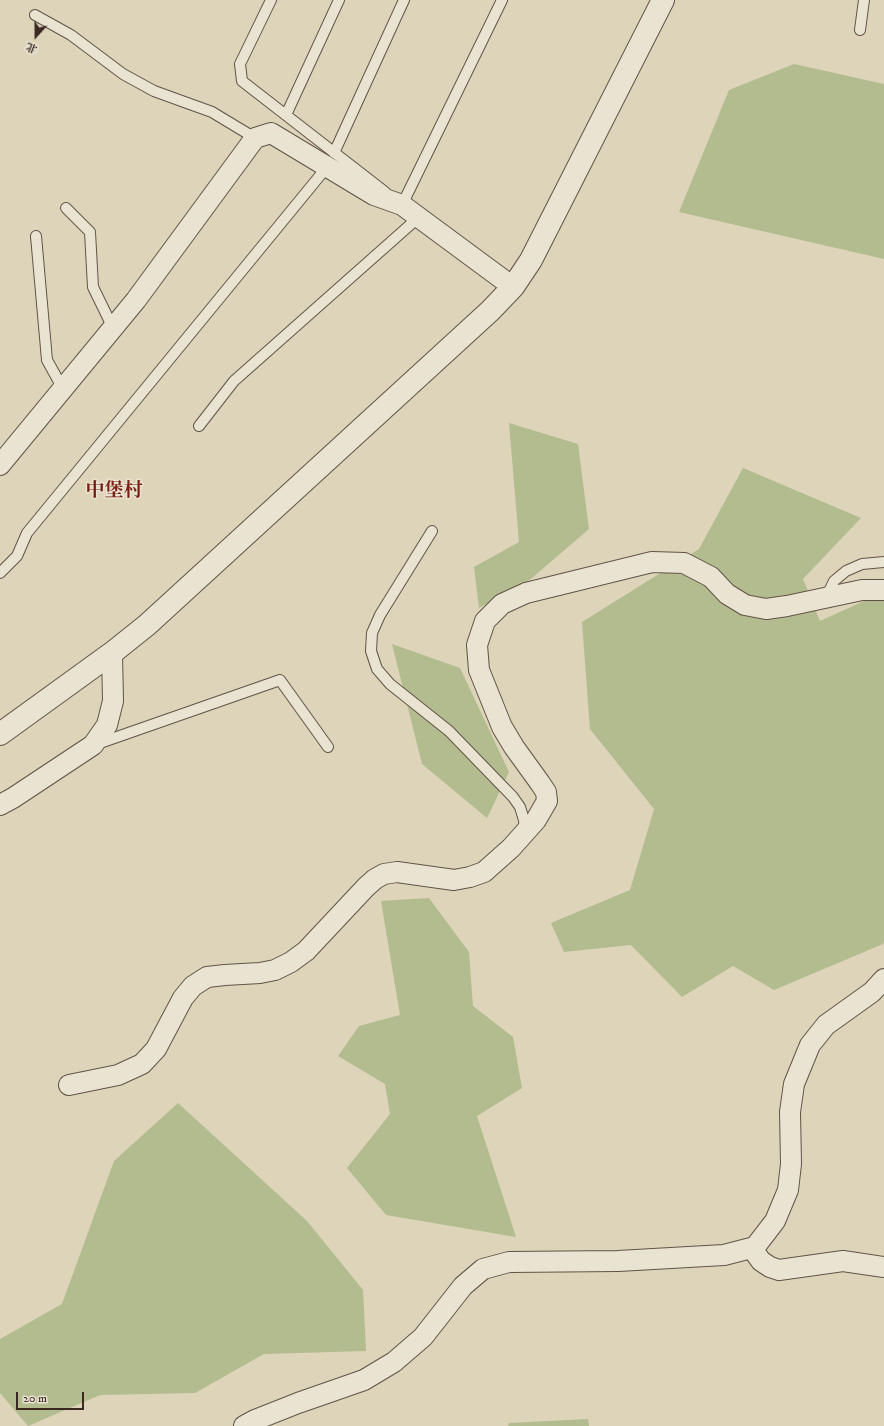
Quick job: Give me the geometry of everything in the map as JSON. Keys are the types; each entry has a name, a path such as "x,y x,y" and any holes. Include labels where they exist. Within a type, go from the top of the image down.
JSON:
{"street":[{"path":"0,734 112,653 152,620 490,310 513,287 531,260 663,0"},
{"path":"0,465 136,300 255,138 271,133 331,160 374,195 402,205 513,287"},
{"path":"69,1085 118,1074 142,1064 156,1049 183,998 193,986 207,977 260,973 275,970 291,962 306,951 366,887 375,879 384,874 397,872 454,880 470,877 484,872 511,848 542,810 547,801 546,792 514,747 502,727 479,670 477,645 485,621 502,604 526,593 652,562 684,563 711,577 727,594 745,605 766,609 788,606 862,590 884,590"},
{"path":"0,805 93,745 107,725 113,701 112,653"},
{"path":"244,1426 255,1420 298,1403 364,1380 394,1362 423,1337 463,1286 483,1268 509,1262 618,1261 724,1255 755,1246 775,1221 788,1190 791,1164 791,1105 794,1084 810,1045 826,1025 872,992 884,979"},
{"path":"755,1246 756,1254 761,1261 770,1267 779,1270 843,1261 884,1267"}],"lane":[{"path":"271,0 240,64 242,81 286,115 331,160"},
{"path":"286,115 338,0"},
{"path":"0,573 17,556 27,533 331,160 404,0"},
{"path":"402,205 502,0"},
{"path":"860,30 864,0"},
{"path":"35,15 71,35 123,74 154,91 212,112 255,138"},
{"path":"66,208 90,232 93,286 113,328"},
{"path":"199,426 234,381 419,217"},
{"path":"36,236 47,360 63,389"},
{"path":"432,531 380,615 372,633 371,651 377,669 390,684 449,731 513,797 520,807 524,820 525,832"},
{"path":"826,598 834,581 846,571 862,564 884,562"},
{"path":"93,745 280,680 328,747"}],"green space":[{"path":"794,64 884,84 884,259 679,212 729,90"},
{"path":"509,423 578,444 589,529 526,583 479,608 474,567 519,542"},
{"path":"743,468 861,518 803,579 820,621 884,592 884,942 883,944 774,990 733,966 682,997 631,945 564,952 551,923 630,890 654,809 590,729 582,622 699,549"},
{"path":"392,644 460,668 509,772 487,818 422,764"},
{"path":"429,898 469,952 473,1006 513,1037 522,1088 477,1116 516,1237 386,1215 347,1168 390,1114 385,1084 338,1056 359,1026 400,1015 381,901"},
{"path":"178,1103 307,1221 363,1290 366,1351 264,1354 195,1393 100,1395 28,1426 0,1393 0,1339 62,1304 114,1161"},
{"path":"588,1419 589,1426 508,1426 509,1423"}],"district":[{"name":"中堡村","path":"114,492"}]}
